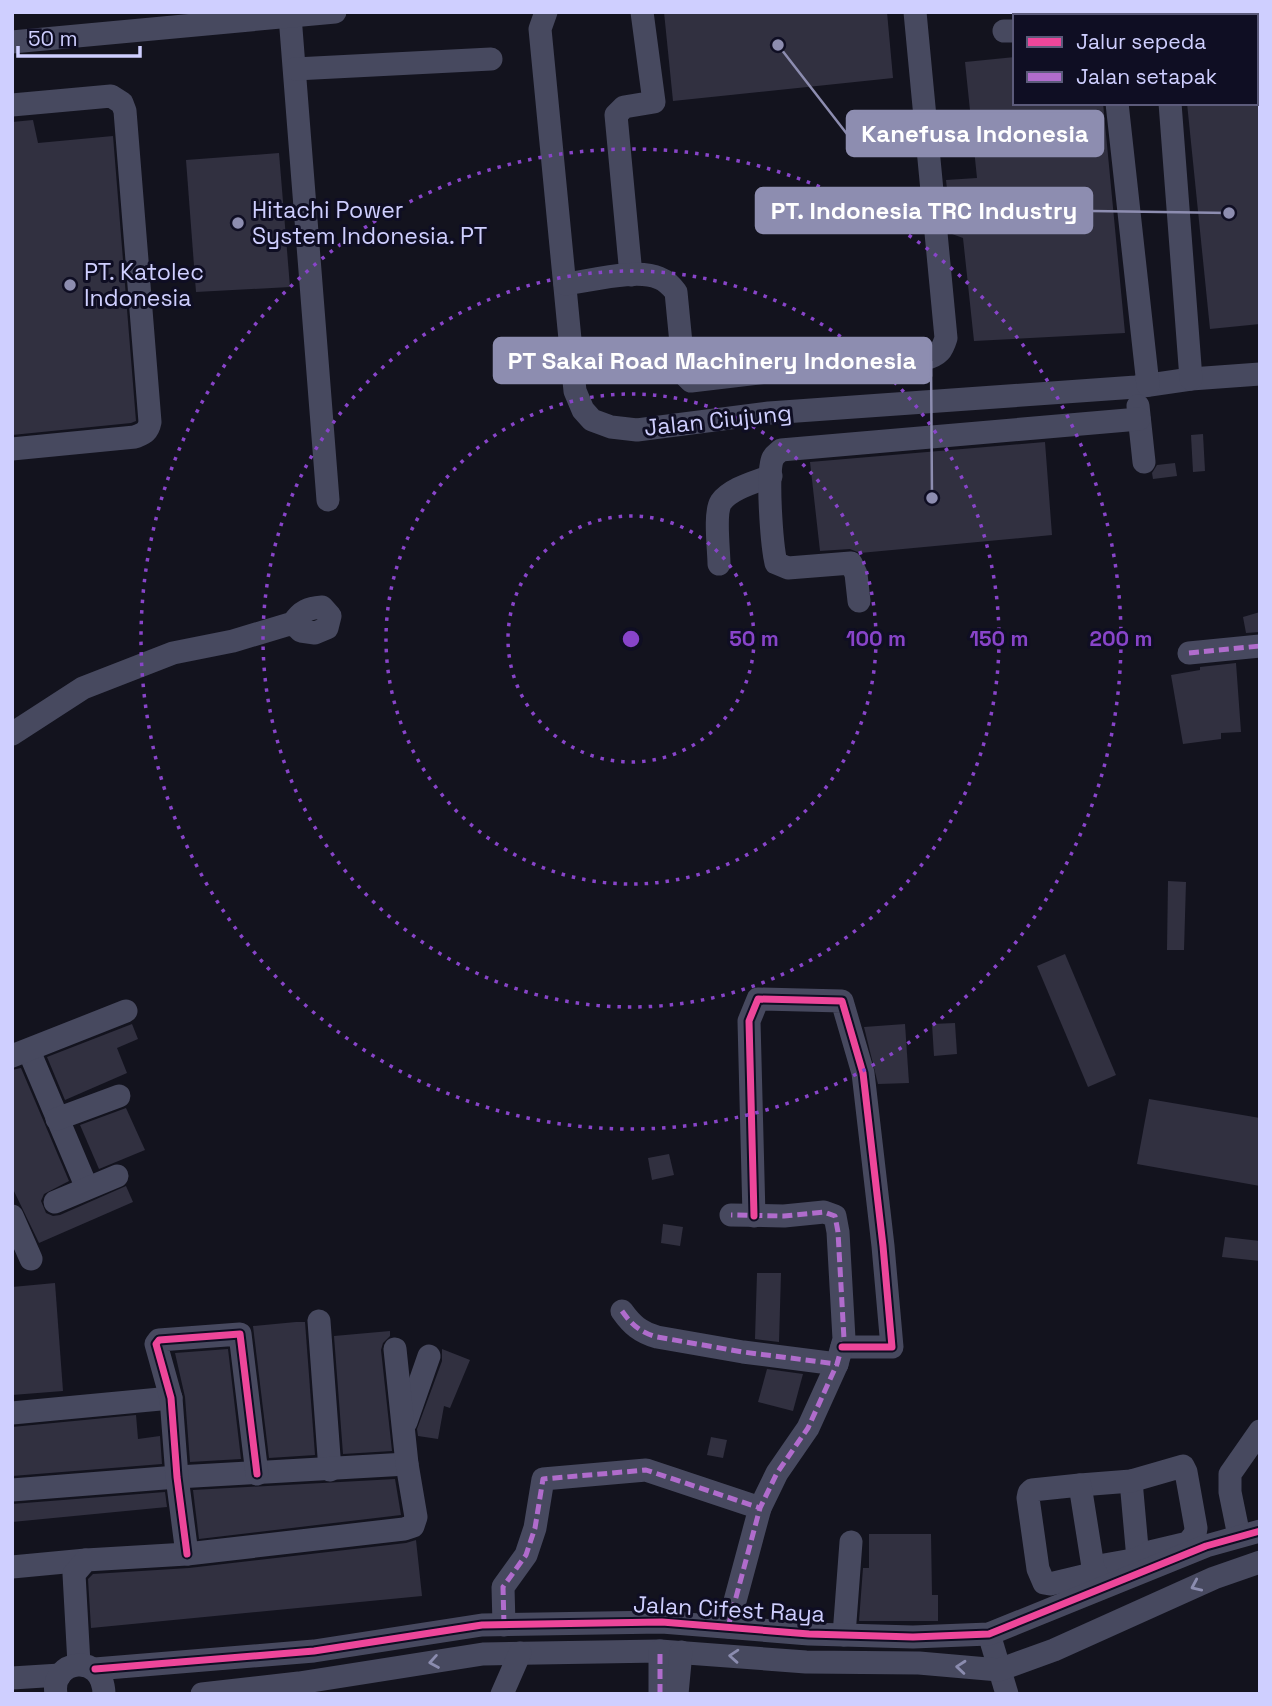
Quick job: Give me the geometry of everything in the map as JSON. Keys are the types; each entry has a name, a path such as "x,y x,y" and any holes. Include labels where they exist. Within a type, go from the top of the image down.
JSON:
{"street":[{"path":"12,42 335,12"},
{"path":"631,275 616,115 624,107 654,102 642,12"},
{"path":"565,284 631,275 657,276 667,282 676,292 684,374 691,381 936,356 942,351 946,338 915,12"},
{"path":"290,16 328,500"},
{"name":"Jalan Ciujung","path":"538,18 575,391 583,410 592,419 611,427 637,430 769,412 1142,386 1260,374"},
{"path":"295,69 491,59"},
{"path":"12,105 111,96 121,103 125,111 150,422 149,429 135,437 12,449"},
{"path":"1117,105 1142,386 1139,419 1144,462"},
{"path":"1170,105 1191,379"},
{"path":"859,601 856,574 850,563 788,568 776,563 771,476 774,456 781,450 1139,419"},
{"path":"719,564 718,509 722,500 771,476"},
{"path":"12,734 83,688 173,653 233,641 293,623"},
{"path":"1189,653 1260,646"},
{"path":"622,1311 634,1326 657,1337 743,1352 839,1355 892,1347 863,1073 842,1001 758,999 750,1021 742,1215 784,1216 824,1212 835,1216 844,1339 839,1355 808,1428 777,1473 760,1508 728,1627"},
{"path":"87,1188 57,1119 21,1053 126,1011"},
{"path":"57,1119 119,1096"},
{"path":"55,1202 117,1176"},
{"path":"12,1216 31,1259"},
{"path":"319,1321 330,1470"},
{"path":"187,1554 171,1398 157,1341 240,1334 257,1474"},
{"path":"12,1567 187,1554 409,1528 416,1517 407,1464 395,1349"},
{"path":"404,1429 429,1356"},
{"path":"12,1413 171,1398"},
{"path":"1250,1533 1230,1492 1230,1474 1260,1431"},
{"path":"12,1490 177,1477 407,1464"},
{"path":"1183,1466 1195,1534 1188,1543 1150,1552 1096,1576 1044,1583 1038,1569 1029,1493 1035,1489 1080,1485 1130,1481 1183,1466"},
{"path":"483,1654 503,1587 526,1555 535,1528 543,1479 646,1469 688,1486 760,1508"},
{"path":"1130,1481 1138,1559"},
{"path":"1080,1485 1096,1576"},
{"name":"Jalan Cifest Raya","path":"12,1678 72,1675 314,1651 493,1625 662,1622 844,1635 913,1637 989,1634 1096,1576 1250,1533"},
{"path":"844,1635 851,1542"},
{"path":"86,1560 74,1574 72,1675 103,1680 104,1694"},
{"name":"Jalan Cifest Raya","path":"202,1694 299,1683 483,1654 670,1651 806,1662 919,1663 999,1670 1054,1650 1214,1578 1260,1562"},
{"path":"989,1634 1007,1694"},
{"path":"660,1694 670,1651"},
{"path":"670,1651 677,1694"},
{"path":"502,1694 520,1653"}],"building":[{"path":"664,12 887,12 893,78 673,101"},
{"path":"1013,57 1013,105 1103,105 1125,333 974,341 963,238 952,234 946,180 977,178 965,62"},
{"path":"1260,103 1260,324 1210,329 1187,105"},
{"name":"PT. Katolec Indonesia","path":"33,120 38,143 113,136 136,421 131,423 12,435 12,122"},
{"name":"Hitachi Power System Indonesia. PT","path":"279,153 290,287 196,292 186,160"},
{"path":"1203,434 1205,471 1193,472 1191,435"},
{"path":"1045,442 1052,535 860,553 850,549 820,551 810,462"},
{"path":"1175,463 1177,476 1153,479 1152,473 1157,465"},
{"path":"1260,612 1260,632 1246,633 1243,617"},
{"path":"1236,663 1241,732 1221,733 1221,739 1183,744 1171,675 1200,670 1200,667"},
{"path":"1168,881 1186,882 1184,950 1167,950"},
{"path":"1065,954 1116,1075 1088,1087 1037,966"},
{"path":"955,1023 957,1054 934,1056 932,1024"},
{"path":"132,1024 138,1039 117,1048 127,1073 65,1100 47,1057"},
{"path":"905,1024 909,1083 878,1084 864,1027"},
{"path":"21,1068 69,1181 44,1194 41,1201 46,1213 60,1215 126,1186 133,1202 39,1243 12,1187 12,1070"},
{"path":"1149,1099 1260,1118 1260,1186 1137,1164"},
{"path":"126,1108 145,1150 99,1169 80,1125"},
{"path":"669,1154 674,1175 652,1180 648,1158"},
{"path":"663,1224 683,1227 680,1246 661,1243"},
{"path":"1225,1237 1260,1241 1260,1261 1222,1257"},
{"path":"757,1273 781,1273 779,1342 755,1339"},
{"path":"55,1283 63,1391 12,1395 12,1287"},
{"path":"305,1322 315,1455 269,1458 253,1326"},
{"path":"390,1331 390,1336 383,1343 381,1350 392,1451 343,1454 334,1336"},
{"path":"228,1349 241,1459 190,1462 185,1397 175,1353"},
{"path":"442,1349 470,1360 450,1408 444,1406 438,1439 418,1436 417,1429 442,1361"},
{"path":"767,1369 803,1374 793,1411 758,1402"},
{"path":"136,1415 138,1439 160,1436 162,1464 12,1476 12,1427"},
{"path":"711,1437 727,1440 723,1458 707,1455"},
{"path":"395,1479 401,1515 199,1539 193,1490"},
{"path":"165,1492 167,1507 12,1522 12,1504"},
{"path":"869,1534 931,1534 932,1595 938,1595 938,1621 859,1621 863,1568 869,1568"},
{"path":"416,1540 422,1596 91,1628 88,1579 93,1574 189,1568"}],"marked path":[{"path":"1189,653 1260,646"},
{"path":"728,1627 760,1508 777,1473 808,1428 837,1364 844,1339 835,1216 824,1212 784,1216 731,1215"},
{"path":"622,1311 637,1327 657,1337 837,1364"},
{"path":"504,1625 503,1587 526,1555 535,1528 543,1479 646,1470 760,1508"},
{"path":"660,1651 660,1694"}],"cycle path":[{"path":"754,1216 749,1021 758,999 842,1001 863,1073 892,1347 842,1347"},
{"path":"187,1554 171,1398 156,1344 159,1340 240,1334 257,1474"},
{"path":"95,1669 314,1651 482,1625 662,1622 809,1634 913,1637 989,1634 1206,1546 1260,1531"}],"place":[{"name":"Kanefusa Indonesia","path":"778,45"},
{"name":"PT. Indonesia TRC Industry","path":"1229,213"},
{"name":"Hitachi Power System Indonesia. PT","path":"238,223"},
{"name":"PT. Katolec Indonesia","path":"70,285"},
{"name":"PT Sakai Road Machinery Indonesia","path":"932,498"}]}
